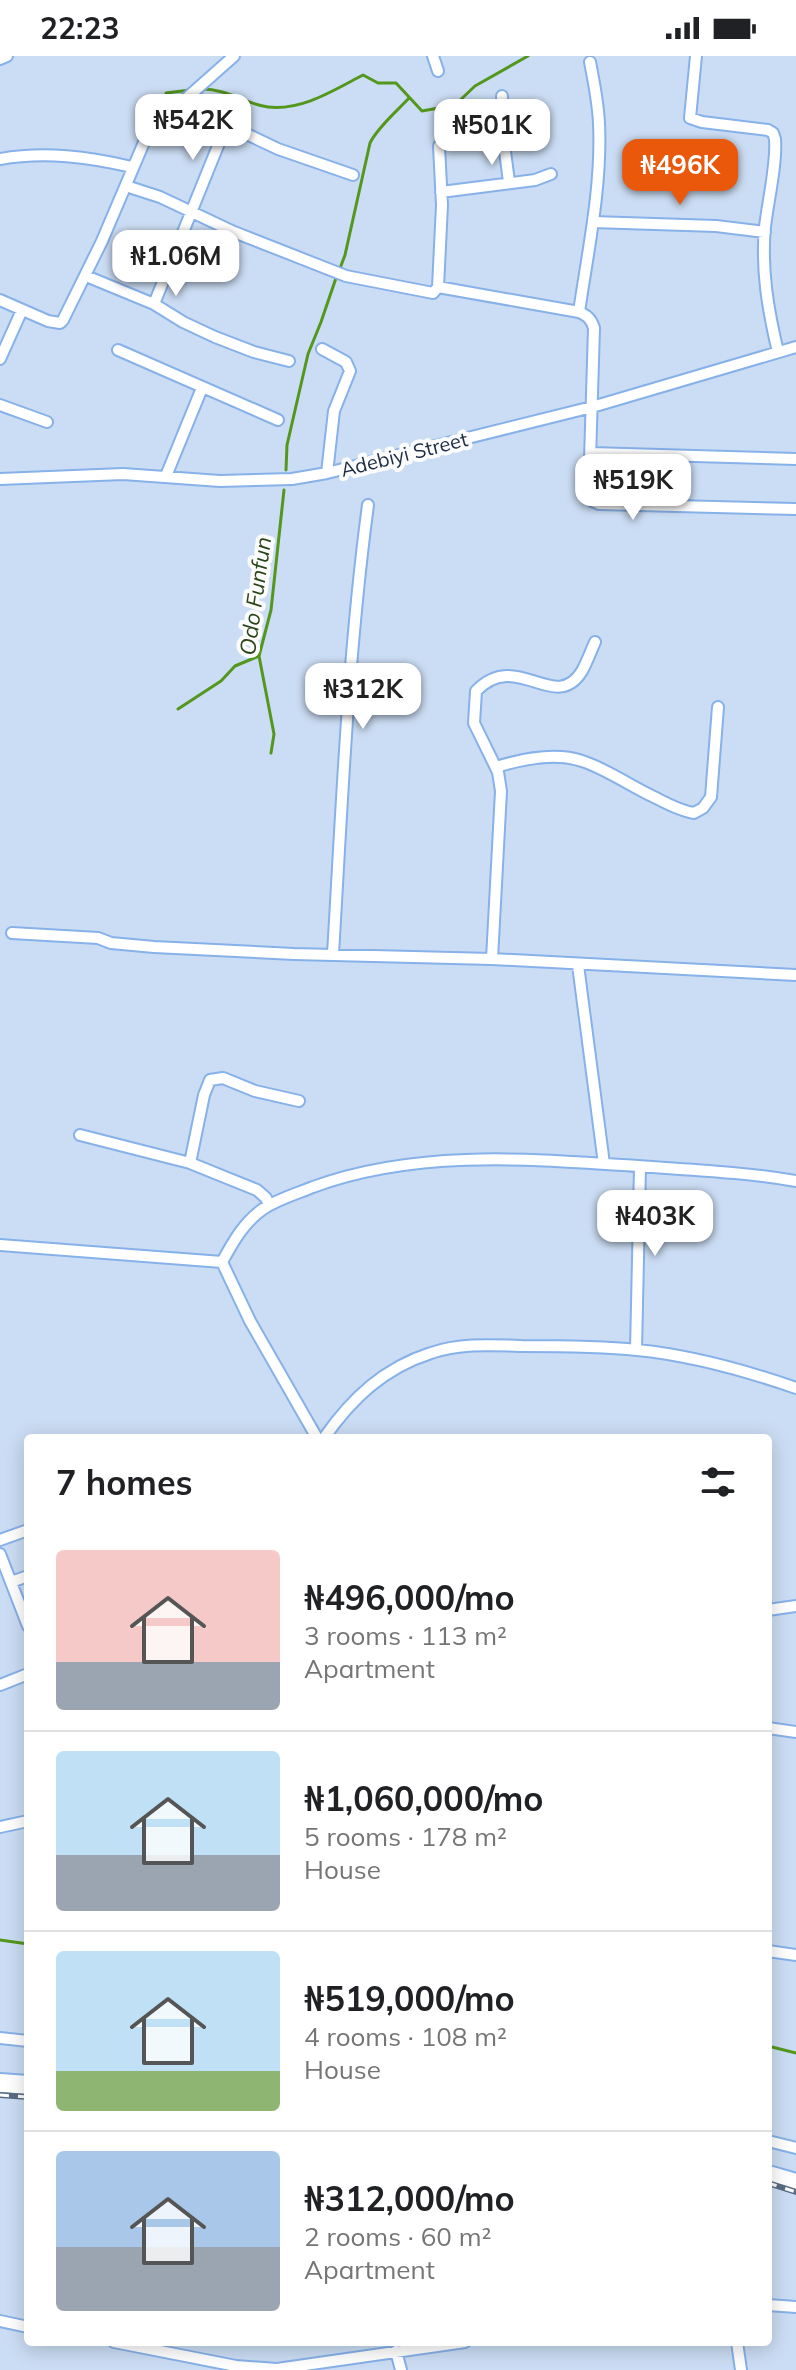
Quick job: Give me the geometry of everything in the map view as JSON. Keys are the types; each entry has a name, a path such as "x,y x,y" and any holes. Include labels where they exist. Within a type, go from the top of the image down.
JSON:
{"highway":[{"path":"0,2083 24,2085"},
{"path":"772,2176 796,2183"}],"street":[{"path":"0,59 7,56"},
{"path":"0,300 48,321 60,323 86,276 145,140 234,56"},
{"path":"433,56 438,71"},
{"path":"696,56 690,118 768,130 773,133 776,143 765,232 764,275 778,352"},
{"path":"579,312 593,222 599,125 590,62"},
{"path":"502,96 509,182"},
{"path":"181,103 300,158 353,175"},
{"path":"154,304 226,126"},
{"path":"126,186 160,197 234,232 346,276 433,293 438,287 439,146"},
{"path":"0,159 14,156 74,156 132,167"},
{"path":"441,192 535,180 551,174"},
{"path":"593,222 716,226 765,232"},
{"path":"86,276 154,304 215,337 289,361"},
{"path":"438,287 579,312 592,320 589,492 595,503 796,509"},
{"path":"0,359 22,310"},
{"name":"Adebiyi Street","path":"0,479 123,474 220,481 292,479 592,407 796,347"},
{"path":"322,349 346,362 350,371 334,411 327,473"},
{"path":"118,350 278,420"},
{"path":"166,476 202,388"},
{"path":"0,405 47,422"},
{"path":"591,453 796,459"},
{"path":"333,954 353,639 368,505"},
{"path":"492,959 501,791 496,767 474,723 476,691 489,679 506,674 525,677 552,688 567,685 582,671 595,642"},
{"path":"496,767 536,758 575,759 683,811 694,813 703,808 711,797 718,707"},
{"path":"12,933 98,938 126,945 796,975"},
{"path":"578,965 604,1164"},
{"path":"190,1163 210,1080 223,1078 255,1091 299,1101"},
{"path":"80,1135 190,1163 257,1190 269,1205"},
{"path":"222,1262 250,1219 269,1205 335,1179 404,1164 459,1161 604,1164 796,1181"},
{"path":"636,1350 640,1167"},
{"path":"0,1245 222,1262"},
{"path":"222,1262 250,1321 315,1434"},
{"path":"327,1434 365,1388 382,1376 443,1349 464,1346 580,1346 636,1350 671,1355 796,1388"},
{"path":"0,1540 24,1531"},
{"path":"0,1554 24,1614"},
{"path":"11,1582 24,1577"},
{"path":"772,1609 796,1606"},
{"path":"0,1685 24,1676"},
{"path":"772,1729 796,1732"},
{"path":"0,1827 24,1822"},
{"path":"772,1952 796,1955"},
{"path":"0,2038 24,2041"},
{"path":"772,2142 796,2148"},
{"path":"772,2305 796,2307"},
{"path":"0,2321 24,2326"},
{"path":"134,2346 260,2368 290,2367 434,2346"},
{"path":"738,2346 741,2370"},
{"path":"396,2351 401,2370"}],"waterway":[{"path":"202,89 220,91 268,107 293,106 317,98 363,75 378,83 396,83 422,111 455,105 475,86 528,56"},
{"path":"166,93 190,90"},
{"name":"Odo Funfun","path":"339,271 370,143 409,98"},
{"name":"Odo Funfun","path":"286,470 287,445 308,354 336,278"},
{"name":"Odo Funfun","path":"271,753 274,734 259,656 271,610 284,490"},
{"path":"178,709 221,681 235,666 259,656"},
{"path":"0,1940 24,1943"},
{"path":"772,2047 796,2053"}],"railway":[{"path":"0,2095 24,2097"},
{"path":"772,2184 796,2192"}]}
